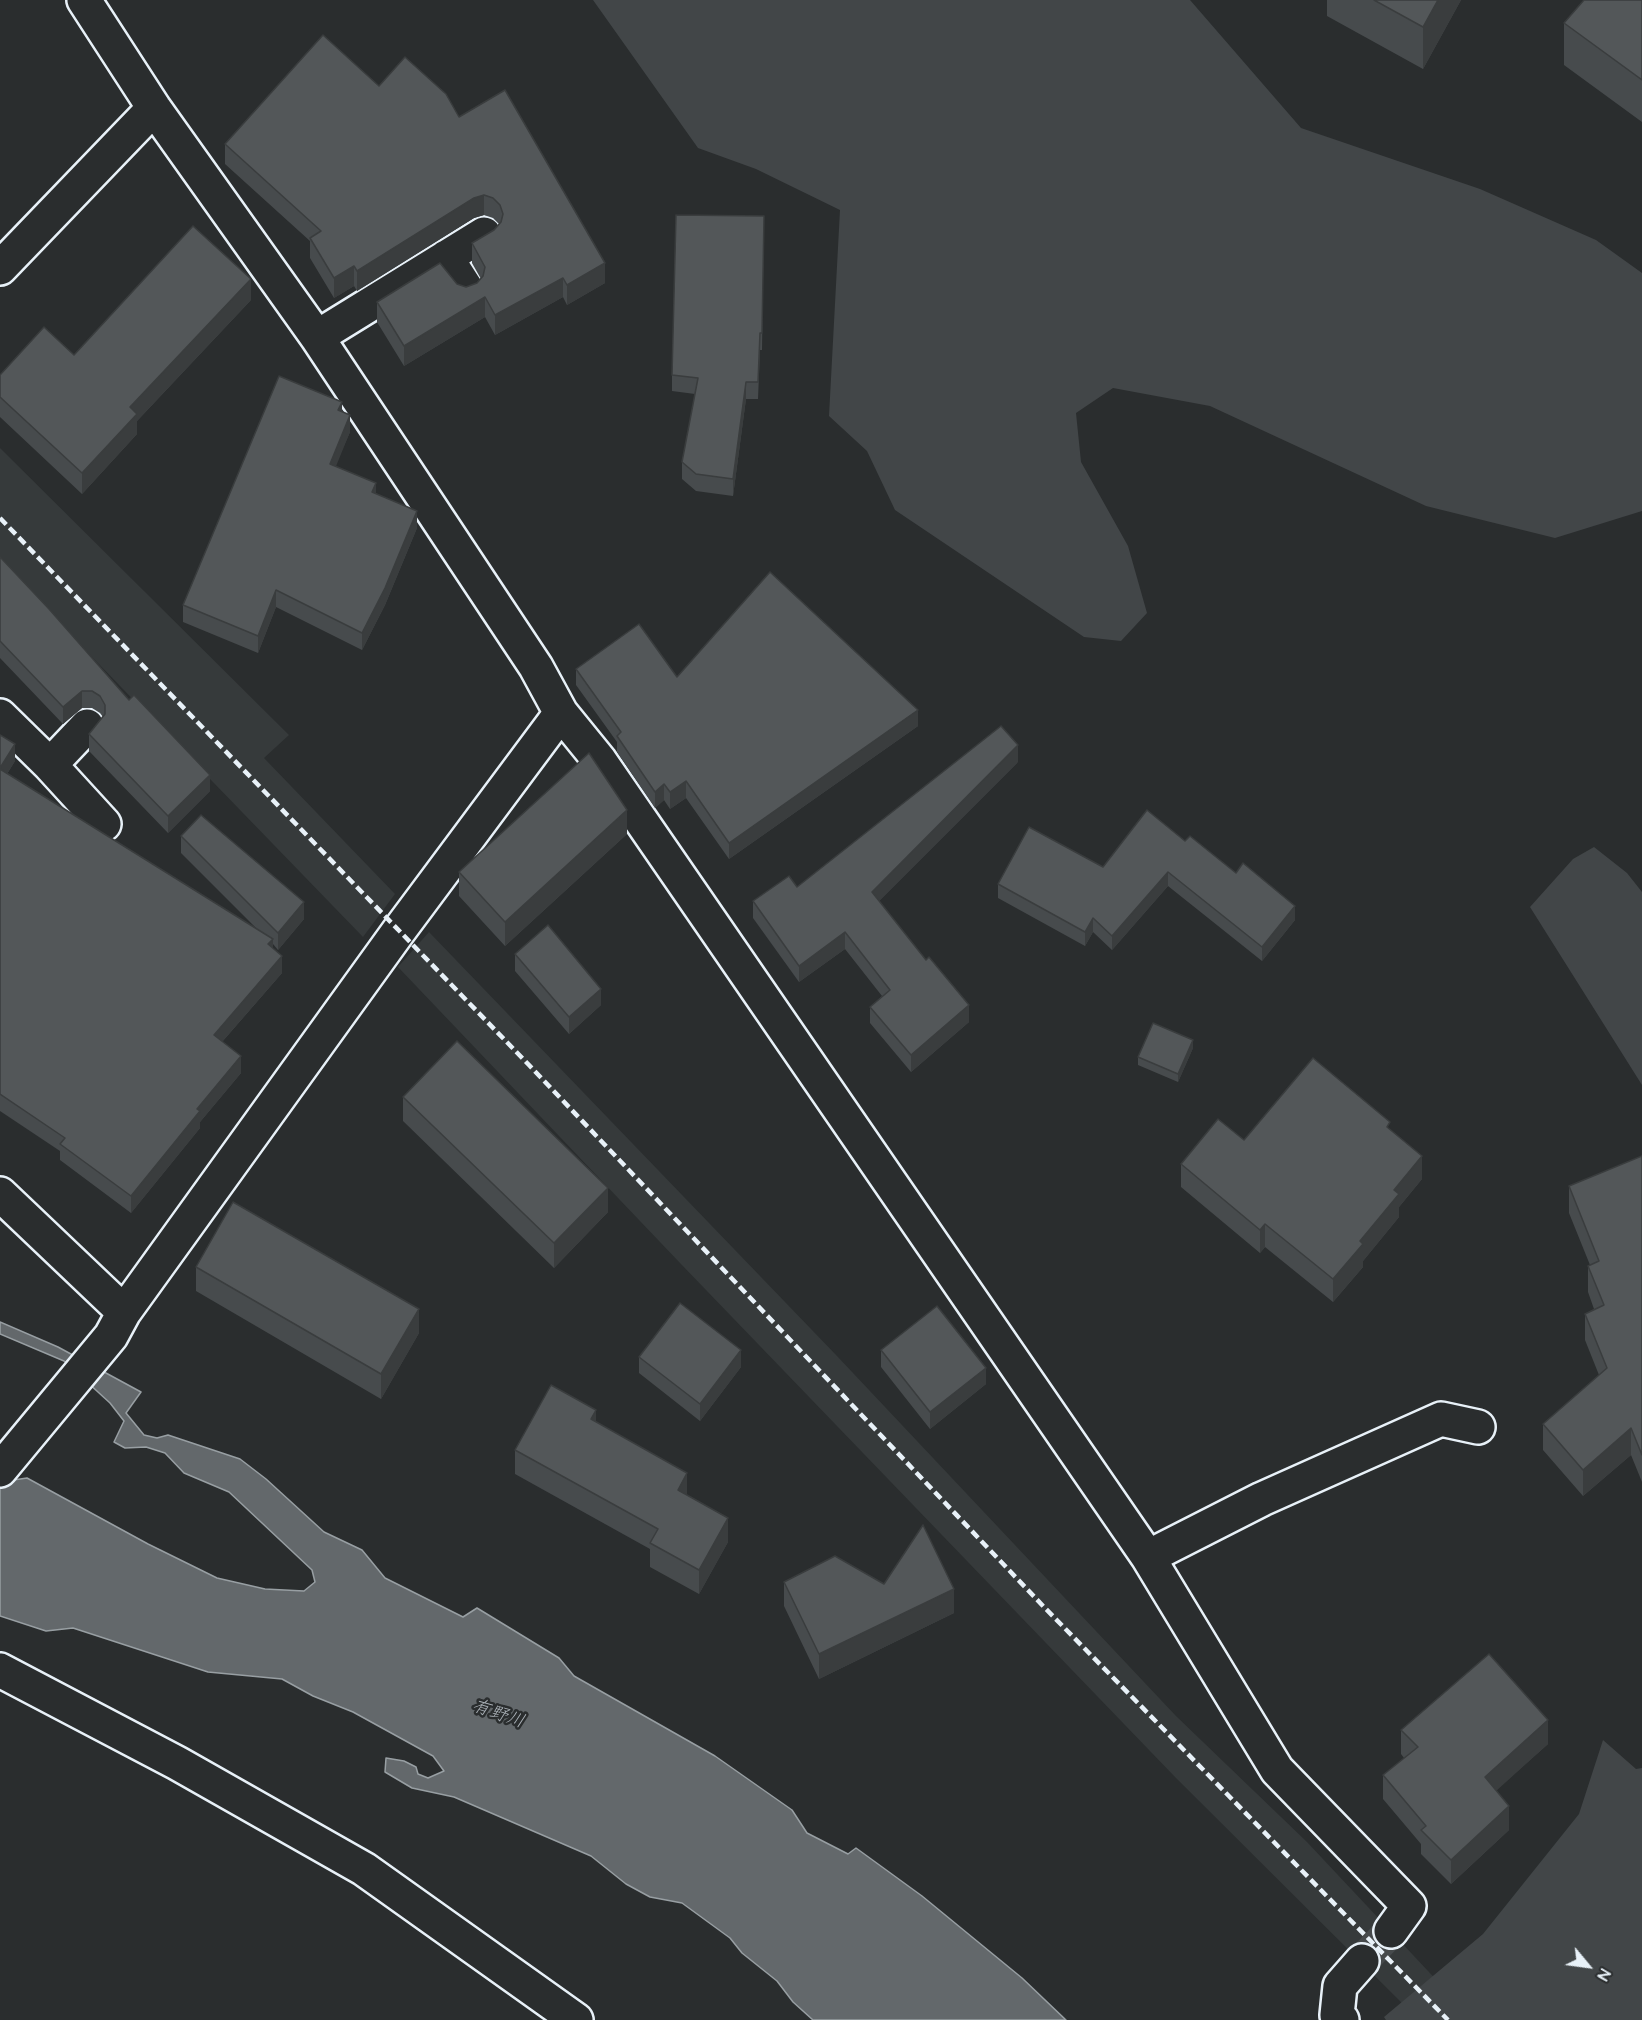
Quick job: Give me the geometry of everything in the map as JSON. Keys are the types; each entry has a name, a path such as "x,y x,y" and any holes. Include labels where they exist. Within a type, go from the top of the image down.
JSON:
{"street":[{"path":"84,0 154,108 317,338 536,667 561,713 600,761 1148,1557 1276,1770 1409,1906 1391,1931"},
{"path":"0,268 154,108"},
{"path":"317,338 484,234"},
{"path":"446,257 466,288"},
{"path":"0,1470 117,1324 398,932 561,713"},
{"path":"0,716 50,765 104,824"},
{"path":"50,765 87,726"},
{"path":"0,1194 117,1324"},
{"path":"1148,1557 1263,1499 1441,1419 1478,1428"},
{"path":"0,1670 177,1763 364,1869 576,2020"},
{"path":"1342,2020 1337,2015 1340,1986 1362,1961"}],"shaded area":[{"path":"593,0 1190,0 1301,128 1480,189 1596,240 1642,273 1642,511 1555,538 1426,506 1210,406 1113,388 1076,413 1081,462 1128,546 1147,613 1121,641 1084,637 895,510 867,451 829,416 840,210 756,169 698,148"},
{"path":"0,448 289,735 264,758 395,894 363,937 0,562"},
{"path":"1594,847 1627,873 1642,892 1642,1085 1530,907 1573,859"},
{"path":"429,932 837,1356 1176,1716 1307,1842 1474,2020 1419,2020 1176,1778 680,1263 398,967"},
{"path":"1603,1740 1636,1769 1642,1768 1642,2020 1386,2020 1384,2017 1483,1934 1579,1814"}],"water":[{"name":"有野川","path":"0,1322 58,1347 141,1392 126,1413 144,1435 157,1438 168,1435 240,1459 266,1479 324,1532 362,1550 385,1578 463,1617 477,1608 559,1658 574,1676 715,1756 792,1810 807,1833 848,1854 856,1848 922,1896 1022,1978 1066,2020 813,2020 793,2002 777,1981 742,1953 730,1938 682,1903 650,1897 626,1884 591,1856 454,1797 412,1788 385,1772 386,1758 404,1761 416,1767 418,1774 428,1778 444,1771 433,1756 353,1712 313,1696 282,1679 208,1672 73,1628 46,1631 0,1616 0,1482 27,1478 148,1544 217,1578 265,1589 304,1591 315,1582 312,1570 229,1492 184,1473 165,1453 146,1447 125,1448 114,1442 124,1421 110,1403 64,1361 0,1334"}],"building":[{"path":"1374,0 1438,0 1423,27"},
{"path":"1584,0 1642,0 1642,80 1564,23"},
{"path":"323,35 379,86 405,57 446,94 459,117 505,90 605,263 567,285 563,278 495,315 485,297 404,346 377,302 440,263 457,284 466,287 477,283 483,276 485,267 472,243 494,230 501,222 503,214 500,205 493,198 484,195 474,198 357,271 354,266 334,278 310,238 321,231 225,144"},
{"path":"676,215 764,216 762,333 760,333 758,382 746,382 733,479 696,474 682,462 698,378 672,375"},
{"path":"193,226 251,279 130,407 137,414 82,473 0,397 0,375 44,327 74,355"},
{"path":"279,376 342,402 338,410 350,415 330,464 376,483 372,492 417,511 385,588 362,633 276,590 258,636 183,605"},
{"path":"0,557 129,700 134,695 210,775 168,816 89,734 105,714 105,705 100,696 92,691 82,691 63,707 0,641"},
{"path":"770,572 918,710 729,843 686,781 670,792 664,784 655,792 617,736 621,732 576,669 639,624 677,677"},
{"path":"1001,726 1018,745 872,892 926,960 929,957 969,1005 911,1055 870,1007 890,990 845,932 799,966 753,901 789,876 797,887"},
{"path":"0,735 15,744 0,768"},
{"path":"589,753 627,810 505,922 459,872"},
{"path":"0,769 273,939 268,944 282,956 214,1035 241,1056 197,1109 200,1111 131,1196 60,1144 65,1138 0,1094"},
{"path":"1147,810 1185,841 1190,836 1236,873 1243,863 1295,906 1262,947 1168,872 1112,936 1093,918 1085,932 998,884 1029,827 1103,867"},
{"path":"201,815 304,902 278,933 181,836"},
{"path":"548,925 601,989 569,1017 515,954"},
{"path":"1153,1023 1193,1040 1178,1074 1138,1057"},
{"path":"457,1041 608,1188 554,1243 403,1097"},
{"path":"1313,1058 1390,1122 1387,1127 1422,1156 1394,1190 1399,1194 1360,1241 1363,1244 1333,1279 1265,1224 1260,1230 1181,1164 1218,1119 1244,1140"},
{"path":"1642,1156 1642,1455 1631,1428 1583,1470 1543,1424 1607,1368 1585,1314 1604,1305 1588,1266 1599,1261 1569,1186"},
{"path":"233,1202 419,1309 381,1374 196,1267"},
{"path":"680,1303 741,1350 700,1404 639,1357"},
{"path":"937,1306 986,1368 930,1412 881,1350"},
{"path":"551,1385 596,1410 591,1419 687,1473 678,1490 728,1518 699,1570 650,1543 658,1529 515,1450"},
{"path":"923,1525 954,1589 819,1654 784,1582 835,1556 884,1584"},
{"path":"1489,1654 1548,1720 1485,1777 1509,1806 1451,1860 1421,1830 1426,1826 1383,1775 1418,1747 1401,1730"}],"tunnel":[{"path":"1362,1961 1391,1931"}],"railway":[{"path":"0,518 529,1065 1044,1607 1448,2020"}]}
